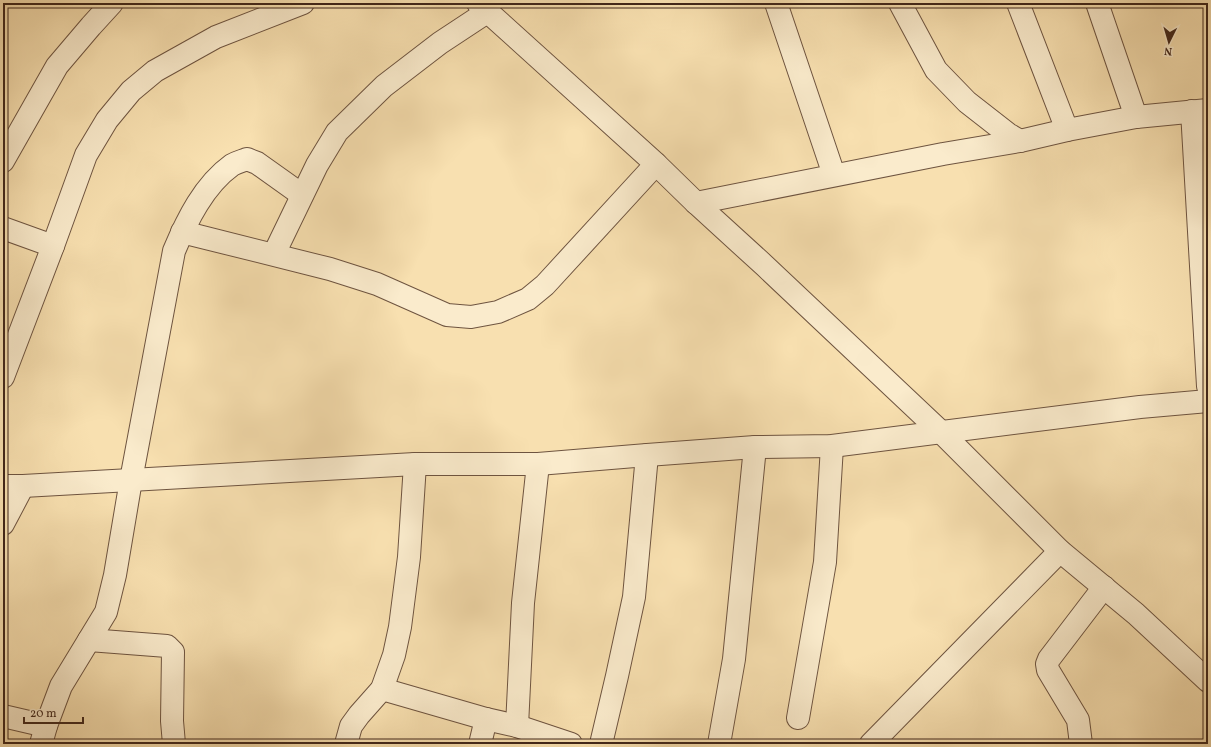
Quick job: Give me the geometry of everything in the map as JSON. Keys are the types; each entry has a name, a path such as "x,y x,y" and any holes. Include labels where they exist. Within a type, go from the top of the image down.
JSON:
{"street":[{"path":"3,161 57,66 112,3"},
{"path":"3,377 10,334 53,246 86,155 107,120 131,91 155,71 216,37 303,3"},
{"path":"776,3 834,175"},
{"path":"900,3 936,70 967,102 1008,134 1020,141"},
{"path":"1018,3 1067,130"},
{"path":"1097,3 1136,117"},
{"path":"274,254 302,194 337,132 384,86 440,43 483,7 771,271 941,432 1060,551 1136,614 1208,681"},
{"path":"696,203 943,154 1020,141 1067,130 1136,117 1200,110 1208,386"},
{"path":"3,716 44,735 61,686 106,612 115,575 131,480 174,251 182,232 203,195 216,178 234,164 247,159 257,163 302,194"},
{"path":"182,232 330,269 377,284 447,315 471,317 498,312 528,300 545,285 656,164"},
{"path":"3,228 53,246"},
{"path":"3,524 13,486 415,464 538,464 755,447 832,446 1140,407 1208,401"},
{"path":"798,718 824,562 832,446"},
{"path":"719,744 734,659 755,447"},
{"path":"601,744 634,597 647,455"},
{"path":"346,744 351,726 382,689 394,655 400,627 409,557 415,464"},
{"path":"517,726 523,603 538,464"},
{"path":"871,744 1060,551"},
{"path":"1081,744 1078,720 1048,670 1048,664 1049,659 1104,587"},
{"path":"89,640 167,646 173,652 172,721 174,744"},
{"path":"382,689 486,719 517,726 571,744"},
{"path":"480,744 486,719"}]}
